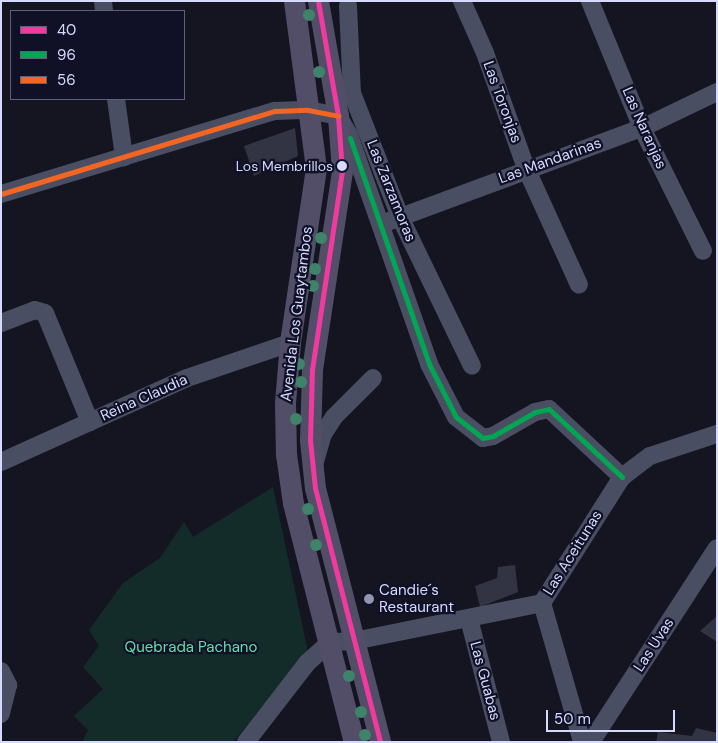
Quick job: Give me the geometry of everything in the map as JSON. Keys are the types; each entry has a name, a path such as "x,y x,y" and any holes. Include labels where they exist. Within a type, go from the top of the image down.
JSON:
{"main road":[{"name":"Avenida Los Guaytambos","path":"294,1 316,168 290,343 285,403 286,454 293,503 354,742"},
{"name":"Avenida Los Guaytambos","path":"318,1 338,116 342,171 312,369 313,468 315,488 380,742"}],"street":[{"name":"Las Toronjas","path":"462,1 485,53 526,168 579,285"},
{"name":"Las Naranjas","path":"590,1 642,128 703,251"},
{"name":"Las Zarzamoras","path":"348,6 352,93 400,218 472,366"},
{"name":"Las Mandarinas","path":"381,223 400,218 526,168 642,128 717,92"},
{"path":"116,100 124,157"},
{"path":"1,194 275,111 308,110 338,116"},
{"name":"Las Zarzamoras","path":"338,116 349,135 430,364 456,417 483,438 493,436 535,412 549,410 622,477"},
{"path":"1,323 35,310 44,313 90,422"},
{"name":"Reina Claudia","path":"1,462 187,378 290,343"},
{"path":"313,468 323,434 334,417 352,395 373,378"},
{"name":"Las Aceitunas","path":"330,642 354,641 469,620 542,603 622,477 650,456 717,434"},
{"name":"Las Uvas","path":"591,742 717,548"},
{"path":"542,603 582,742"},
{"name":"Las Guabas","path":"469,620 501,742"},
{"path":"246,742 307,663 330,642"},
{"path":"1,671 8,685 1,714"}],"green space":[{"name":"Quebrada Pachano","path":"273,487 308,652 233,742 82,742 88,730 74,716 103,689 83,667 99,646 89,630 123,583 160,558 184,522 193,537"}],"building":[{"path":"295,128 298,156 254,176 244,146"},
{"path":"515,565 518,592 480,607 475,586 497,578 498,567"},
{"path":"717,616 717,642 700,631"},
{"path":"696,728 717,733 717,742 656,742 658,732 692,736"}],"transit line":[{"name":"40","path":"318,1 338,116 342,171 312,369 310,440 315,488 380,742"},
{"name":"56","path":"1,194 275,111 308,110 338,116"},
{"name":"96","path":"350,138 429,364 456,417 483,438 493,436 535,412 549,409 622,477"}],"place":[{"name":"Los Membrillos","path":"342,166"},
{"name":"Candie´s Restaurant","path":"369,599"}]}
